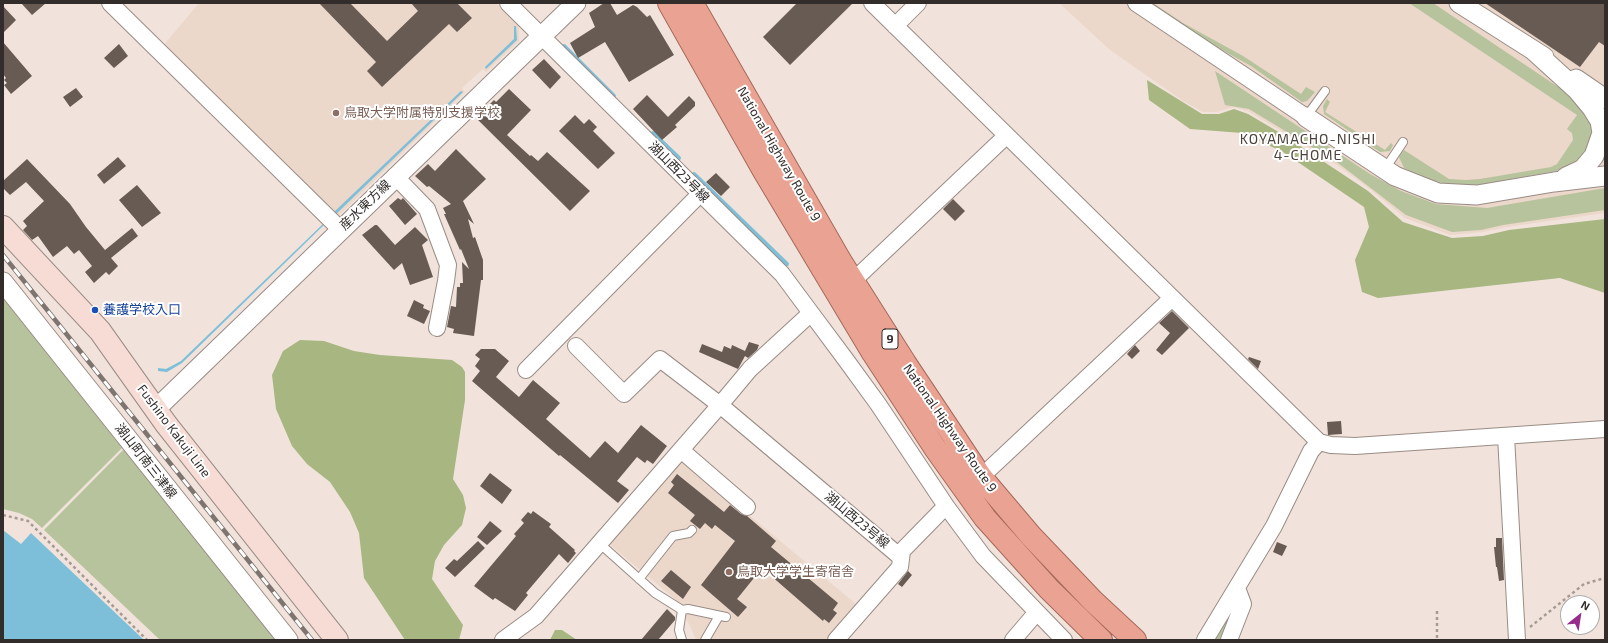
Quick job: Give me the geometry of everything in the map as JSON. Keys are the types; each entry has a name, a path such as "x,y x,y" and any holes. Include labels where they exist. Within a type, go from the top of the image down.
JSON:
{"highway":[{"name":"National Highway Route 9","path":"669,3 764,171 872,353 935,448 985,518 1049,589 1101,640"},
{"name":"National Highway Route 9","path":"692,3 842,262 905,363 981,477 1030,536 1135,640"}],"main road":[{"name":"Fushino Kakuji Line","path":"3,227 100,331 156,409 338,640"}],"street":[{"path":"110,3 340,229"},
{"name":"湖山西23号線","path":"508,3 782,274 878,404 946,506 898,555 720,405"},
{"name":"産水東方線","path":"156,409 340,229 576,3"},
{"path":"872,3 1318,442 1331,445 1355,446 1605,429"},
{"path":"895,26 918,3"},
{"path":"1136,3 1385,170 1423,188 1456,195 1486,194 1554,182 1605,176"},
{"path":"1459,3 1533,50 1605,99"},
{"path":"1533,50 1586,100 1597,114 1602,128 1600,144 1591,161 1577,172 1554,182"},
{"path":"854,280 1006,136"},
{"path":"395,176 427,209 448,264 437,328"},
{"path":"526,370 700,194"},
{"name":"湖山町南三津線","path":"3,282 288,640"},
{"path":"981,477 1172,298"},
{"path":"503,640 536,616 750,369 811,313"},
{"path":"576,346 624,394 660,359 720,405"},
{"path":"1506,436 1517,637"},
{"path":"1205,640 1274,526 1311,451 1318,442"},
{"path":"681,450 747,507"},
{"path":"946,506 983,556 1064,640"},
{"path":"836,640 900,567 902,551"},
{"path":"1229,640 1244,604 1237,588"},
{"path":"1013,640 1037,612"}],"lane":[{"path":"1306,117 1325,91"},
{"path":"1385,170 1403,142"},
{"path":"639,579 673,536 689,533 692,530"},
{"path":"599,544 655,593 682,610 688,609 722,616 705,640"},
{"path":"682,610 679,630 682,640"}],"path":[{"path":"3,516 28,521 147,640"},
{"path":"1517,637 1536,624 1584,584 1605,578"},
{"path":"1437,611 1437,640"}],"shaded area":[{"name":"鳥取大学附属特別支援学校","path":"199,3 496,3 519,25 519,41 486,72 483,69 462,88 465,92 336,218 162,47"},
{"path":"1059,3 1605,3 1605,213 1507,227 1483,232 1450,235 1405,218 1337,165 1248,111 1234,107 1216,112 1203,112 1183,101 1110,50"},
{"name":"鳥取大学学生寄宿舎","path":"683,460 856,604 825,640 696,640 676,600 608,543"}],"green space":[{"path":"1148,3 1153,3 1183,23 1243,56 1301,94 1306,87 1315,92 1307,101 1302,102 1251,66 1204,40"},
{"path":"1409,3 1433,3 1570,95 1589,119 1592,129 1591,142 1579,159 1557,171 1472,186 1450,185 1428,179 1404,168 1399,157 1404,150 1449,179 1480,179 1551,167 1557,164 1573,140 1572,133 1567,129 1577,115"},
{"path":"1215,71 1370,174 1401,191 1436,204 1487,208 1605,188 1605,210 1503,225 1481,230 1452,232 1406,215 1338,163 1249,109 1225,105"},
{"path":"1147,80 1202,114 1219,114 1234,109 1248,114 1282,134 1368,191 1403,222 1452,238 1483,236 1509,230 1605,219 1605,293 1560,278 1378,298 1362,292 1355,260 1369,227 1364,207 1283,152 1242,133 1190,129 1149,100"},
{"path":"1327,99 1330,102 1325,112 1385,150 1391,143 1393,145 1390,151 1380,152 1324,114 1323,106"},
{"path":"3,298 122,448 42,528 32,519 19,513 3,509"},
{"path":"300,340 324,341 354,351 380,355 452,360 462,367 465,372 465,400 453,479 463,495 466,508 462,525 444,545 435,561 432,579 463,625 459,640 405,640 364,578 359,533 350,512 330,482 307,464 292,446 276,409 272,375 283,351"},
{"path":"124,449 275,640 160,640 44,530"},
{"path":"1235,597 1225,640 1208,640"},
{"path":"555,630 562,630 577,640 550,640"}],"water":[{"path":"514,26 516,26 517,40 486,69 485,67 514,39"},
{"path":"461,91 463,92 335,215 333,213"},
{"path":"324,223 325,224 182,363 167,372 158,371 158,368 166,369 181,361"},
{"path":"3,530 21,544 31,533 144,640 3,640"}],"building":[{"path":"21,3 46,3 32,15"},
{"path":"319,3 350,3 387,41 418,11 411,3 457,3 472,18 457,32 449,24 382,87 367,71 376,62"},
{"path":"604,3 610,3 617,15 633,5 647,17 650,15 674,55 629,82 605,42 578,58 570,43 595,27 589,13"},
{"path":"797,3 853,3 790,65 763,37"},
{"path":"1485,3 1605,3 1605,46 1599,42 1580,67"},
{"path":"3,6 16,20 3,33"},
{"path":"3,42 32,76 11,94 4,85 7,83 4,80 6,78 3,74"},
{"path":"119,44 128,56 114,68 104,58"},
{"path":"544,59 561,77 550,89 532,70"},
{"path":"76,88 83,97 70,107 63,97"},
{"path":"509,89 531,110 507,135 530,156 531,155 538,161 547,152 590,191 570,211 476,118 494,100 496,102"},
{"path":"647,95 668,117 689,96 695,102 695,106 675,125 677,127 662,140 633,109"},
{"path":"575,115 584,124 589,119 597,127 593,131 615,153 598,169 559,131"},
{"path":"456,149 486,179 463,201 474,224 468,219 473,238 475,237 483,260 483,280 481,280 474,336 453,333 454,329 447,327 451,306 456,307 457,287 460,287 460,283 463,283 462,262 469,269 444,214 446,214 443,208 451,204 429,186 427,187 415,176 428,164 435,171"},
{"path":"118,157 126,166 104,184 97,175"},
{"path":"27,159 70,204 105,250 132,228 138,236 111,258 118,266 109,275 106,272 94,283 85,272 92,266 79,250 74,254 67,246 53,257 38,236 32,240 23,230 27,226 23,221 44,201 26,182 10,195 3,188 3,181"},
{"path":"716,173 730,187 721,196 706,182"},
{"path":"137,185 161,213 142,227 119,200"},
{"path":"398,198 401,200 403,198 417,214 405,225 389,206"},
{"path":"953,199 965,211 955,221 943,209"},
{"path":"377,225 395,245 415,227 428,240 422,245 433,277 410,285 402,263 394,270 362,235"},
{"path":"414,300 424,305 423,308 430,311 424,324 407,316"},
{"path":"1172,311 1189,328 1162,355 1156,350 1170,333 1159,323"},
{"path":"749,342 759,345 757,350 748,358 745,356 738,369 699,352 702,344 722,352 724,346 731,349 732,345 745,351"},
{"path":"1135,345 1140,351 1132,359 1127,354"},
{"path":"481,349 495,349 509,361 496,377 519,397 533,380 560,403 546,419 590,458 605,441 618,453 641,425 667,446 653,464 647,460 645,463 637,457 617,481 629,490 618,503 560,455 559,456 472,381 480,371 475,366 480,359 475,355"},
{"path":"1249,357 1261,361 1258,369 1248,359"},
{"path":"1341,421 1342,434 1328,435 1327,422"},
{"path":"490,473 512,490 502,504 480,486"},
{"path":"677,474 724,512 730,505 741,514 747,516 776,541 771,547 838,603 833,610 837,613 829,623 824,619 823,621 762,568 737,599 747,607 738,617 701,585 735,541 715,525 712,529 705,523 700,529 690,521 695,515 668,493 674,485 671,482"},
{"path":"533,511 551,524 549,527 575,550 574,551 576,553 568,563 559,554 526,593 528,595 515,611 495,598 493,600 474,586 516,536 514,534 524,523 521,520 528,512 531,514"},
{"path":"490,521 502,531 487,545 477,537"},
{"path":"1496,538 1502,538 1504,580 1499,581 1494,547 1496,547"},
{"path":"478,541 485,548 455,577 445,568 454,559 457,561"},
{"path":"1277,542 1287,546 1282,556 1273,552"},
{"path":"671,570 691,587 683,599 661,581"},
{"path":"908,571 912,575 902,587 898,584"},
{"path":"667,609 675,617 675,620 658,640 641,640"}],"waterway":[{"path":"564,46 614,96"},
{"path":"653,133 679,158"},
{"path":"694,174 787,264"}],"railway":[{"path":"3,255 312,640"}],"place":[{"name":"鳥取大学附属特別支援学校","path":"336,113"},
{"name":"養護学校入口","path":"95,310"},
{"name":"鳥取大学学生寄宿舎","path":"729,572"}],"district":[{"name":"KOYAMACHO-NISHI 4-CHOME","path":"1308,148"}]}
